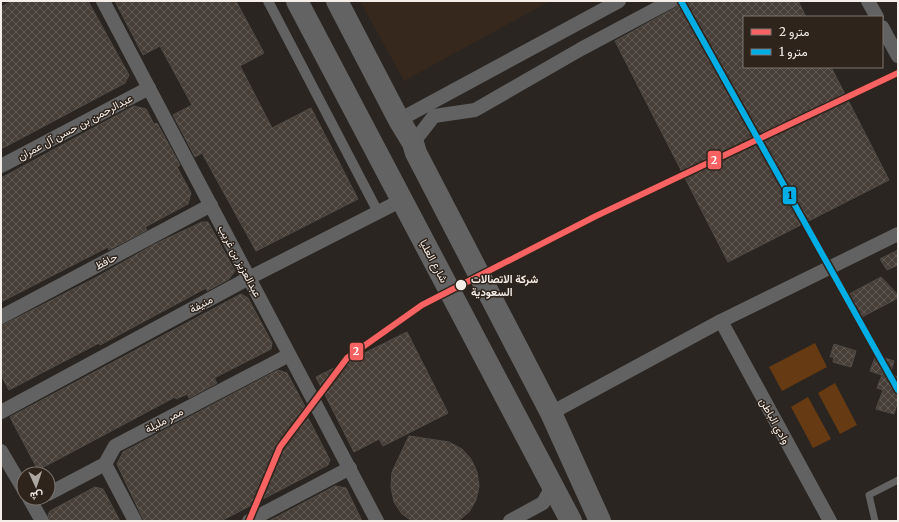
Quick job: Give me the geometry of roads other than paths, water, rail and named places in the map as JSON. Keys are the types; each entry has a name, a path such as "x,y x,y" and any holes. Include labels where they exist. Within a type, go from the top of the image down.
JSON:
{"main road":[{"name":"شارع العليا","path":"297,1 571,521"},
{"path":"337,1 399,120 413,143 416,153 551,414 600,521"},
{"path":"356,114 369,120 384,124 399,120"}],"street":[{"name":"عبدالعزيز بن غريب","path":"103,1 377,521"},
{"path":"268,1 378,212"},
{"path":"399,120 618,1"},
{"path":"413,143 434,116 475,110 581,49 671,1"},
{"path":"868,1 876,16"},
{"path":"883,28 898,56"},
{"name":"عبدالرحمن بن حسن آل عمران","path":"1,166 149,88"},
{"name":"منيفة","path":"1,412 249,278 402,200"},
{"name":"حافظ","path":"1,317 211,205"},
{"path":"551,414 721,321 898,234"},
{"name":"وادي الباطن","path":"721,321 830,521"},
{"name":"ممر مليلة","path":"105,464 115,446 289,355"},
{"path":"1,453 16,477"},
{"path":"56,490 105,464 135,521"},
{"path":"250,521 350,468"},
{"path":"510,521 543,503 552,487"},
{"path":"37,506 42,521"}],"lane":[{"path":"875,521 869,495 898,480"}],"metro line":[{"name":"1","path":"681,1 898,390"},
{"name":"2","path":"249,521 280,447 347,358 422,305 596,216 898,73"}],"place":[{"name":"شركة الاتصالات السعودية","path":"461,285"}]}
